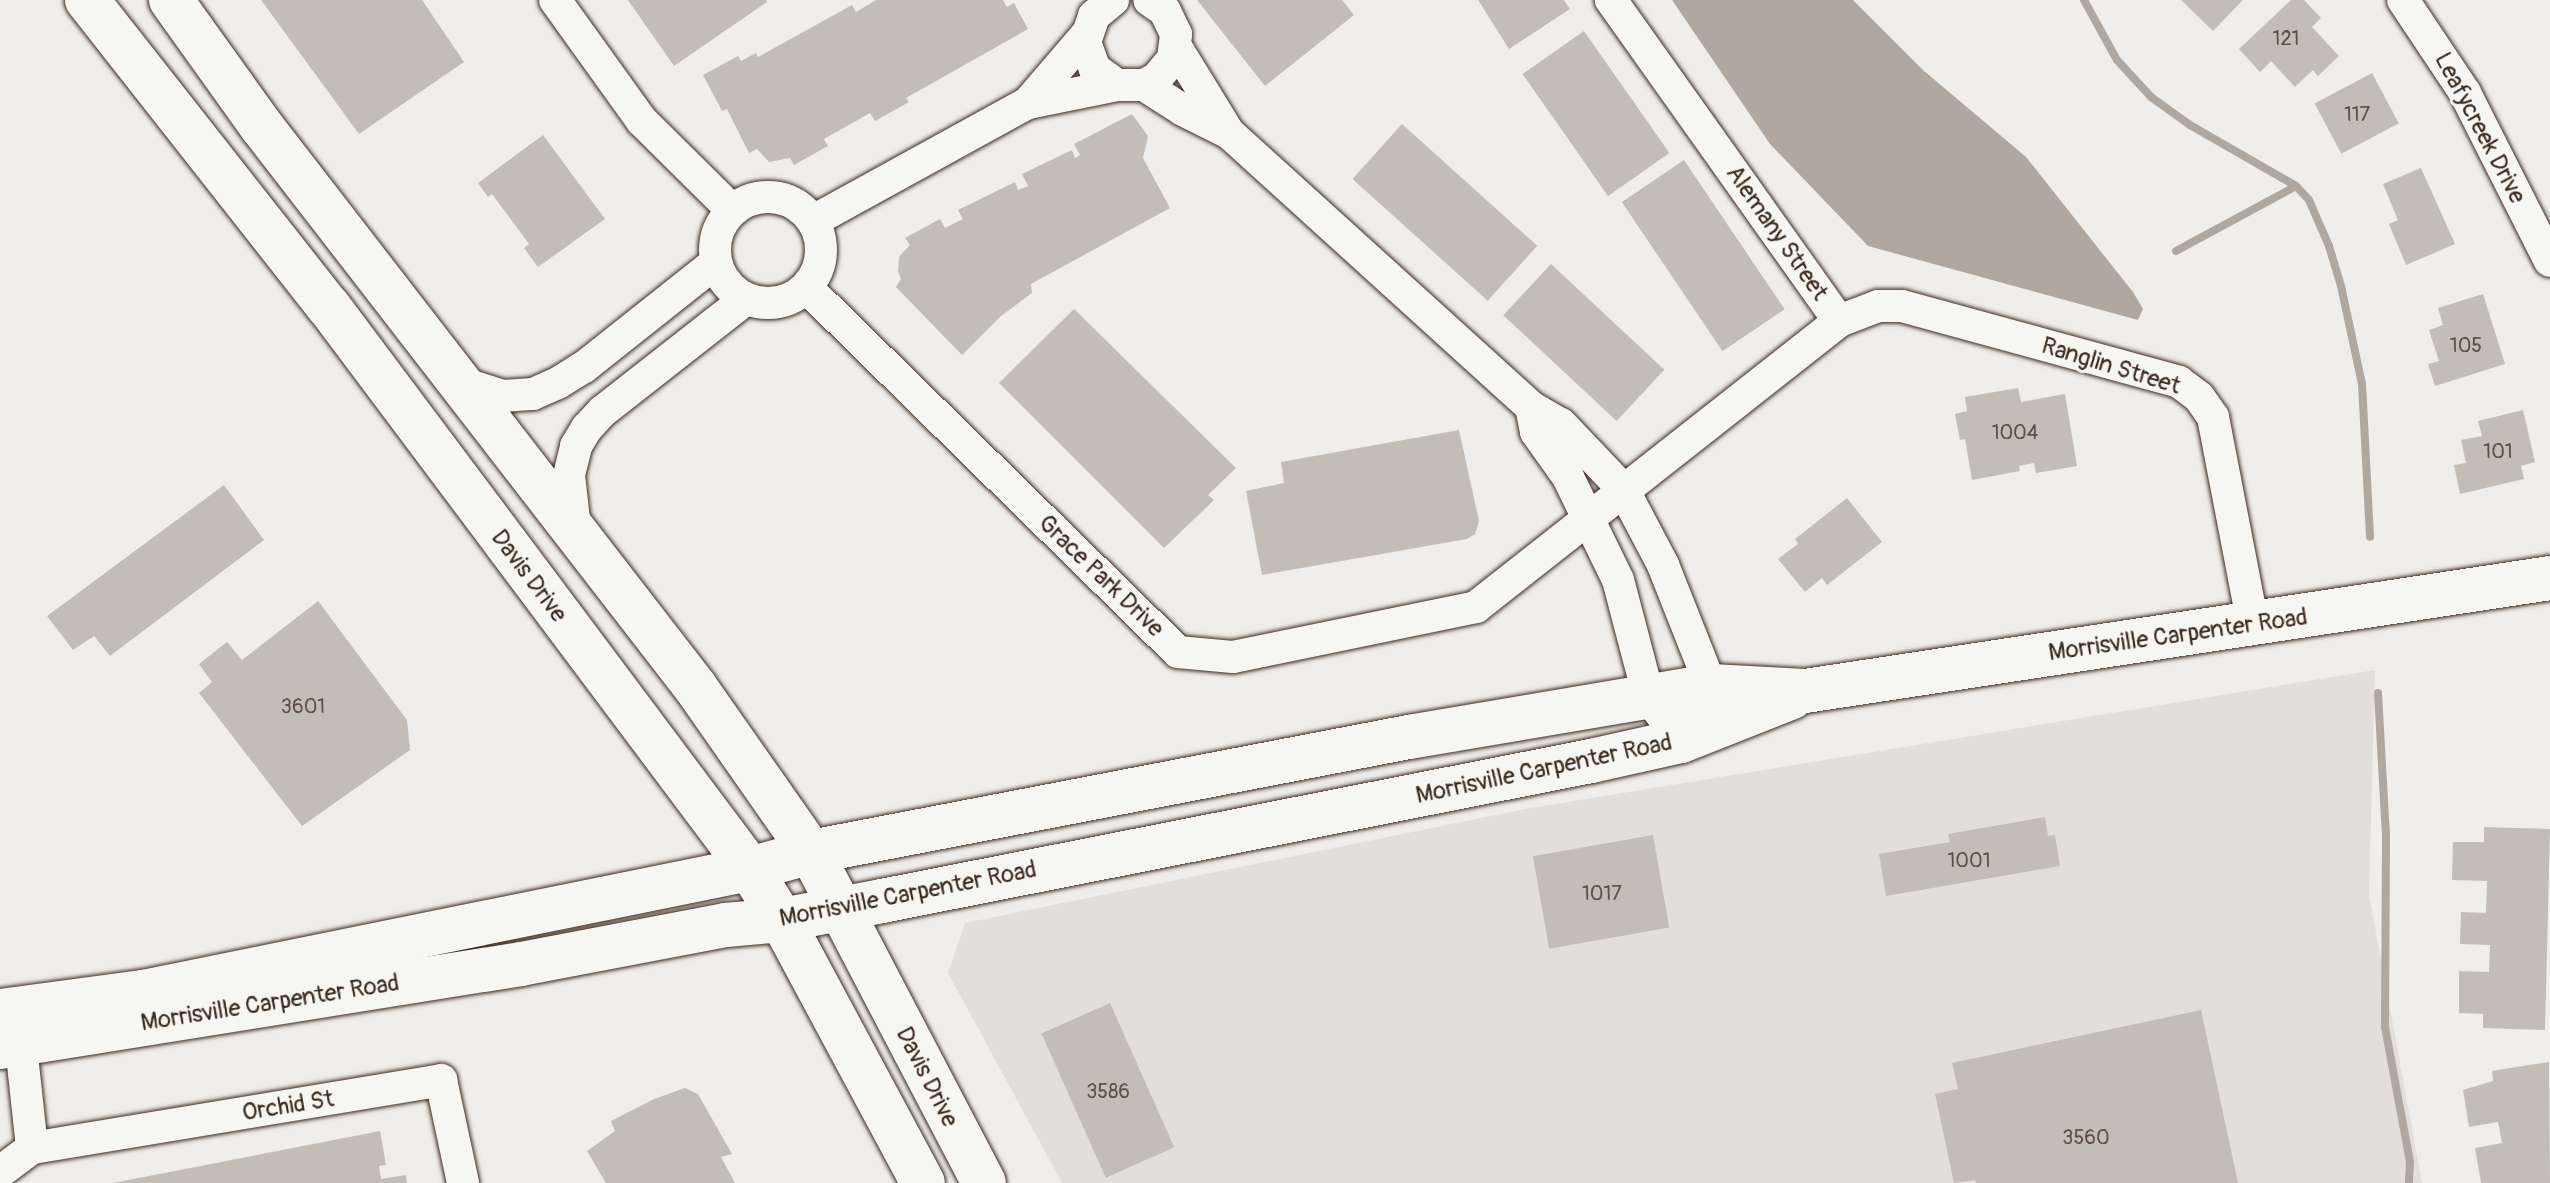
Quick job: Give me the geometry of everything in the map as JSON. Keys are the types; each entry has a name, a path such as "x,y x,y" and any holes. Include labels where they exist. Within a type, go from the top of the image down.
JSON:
{"main road":[{"name":"Davis Drive","path":"87,0 329,307 750,869 782,920 923,1183"},
{"name":"Davis Drive","path":"171,0 262,127 696,688 811,852 843,908 945,1114 984,1183"},
{"name":"Morrisville Carpenter Road","path":"7,1034 143,992 750,869 811,852 1409,737 1711,686 1805,691 2550,578"},
{"name":"Morrisville Carpenter Road","path":"7,1034 521,964 726,925 782,920 1681,741 1805,691"}],"street":[{"path":"555,0 642,121 732,210"},
{"path":"1028,103 1085,21 1113,0"},
{"path":"1149,0 1165,11 1172,22 1176,47 1229,133"},
{"name":"Alemany Street","path":"1589,517 1839,321 1611,0"},
{"name":"Leafycreek Drive","path":"2403,0 2465,93 2550,261"},
{"path":"1085,21 1088,56 1095,69 1229,133 1531,407 1561,424 1623,489 1663,565 1711,686 1681,741 1649,698 1618,580 1568,477 1536,432 1531,407"},
{"path":"813,221 1028,103 1131,85 1166,70 1176,47"},
{"path":"765,196 784,199 813,221 820,237 821,255 817,273 806,287 779,303 746,299 733,291 715,263 717,234 732,210 748,200 765,196"},
{"path":"459,382 503,396 533,394 558,383 584,367 715,263"},
{"name":"Grace Park Drive","path":"806,287 1178,652 1233,657 1476,607 1589,517"},
{"path":"575,528 569,475 576,446 587,428 603,411 746,299"},
{"name":"Ranglin Street","path":"1839,321 1878,306 1902,306 2179,382 2189,389 2213,417 2253,625"},
{"path":"7,1034 32,1148"},
{"name":"Orchid St","path":"0,1172 32,1148 441,1080 463,1183"}],"shaded area":[{"path":"1672,0 1853,0 1923,70 2026,157 2133,292 2143,309 2138,320 1868,246 1770,144"},
{"path":"2375,670 2369,894 2422,1183 1062,1183 948,973 965,923 1525,809"}],"building":[{"path":"261,0 422,0 464,62 359,134"},
{"path":"628,0 766,0 767,2 674,66"},
{"path":"876,0 1003,0 1007,7 1014,3 1028,29 906,98 909,102 875,121 870,113 824,139 828,146 794,165 790,158 769,162 757,149 749,153 727,109 722,111 703,75 738,56 741,61 756,53 758,57 852,5 856,12"},
{"path":"1197,0 1342,0 1354,15 1265,86"},
{"path":"1478,0 1564,0 1570,9 1509,49"},
{"path":"2181,0 2243,0 2213,31"},
{"path":"2291,0 2304,0 2321,18 2312,27 2339,56 2318,76 2313,70 2295,87 2271,61 2260,72 2239,49"},
{"path":"1584,31 1669,153 1608,196 1523,74"},
{"path":"2372,73 2399,123 2341,154 2315,104"},
{"path":"1132,114 1148,136 1143,158 1170,208 1031,284 1032,293 1001,316 962,355 896,287 901,279 899,257 910,245 905,238 940,219 945,228 963,219 958,210 1015,182 1018,190 1028,186 1022,174 1072,150 1075,158 1080,155 1074,144"},
{"path":"1402,124 1537,246 1488,301 1352,179"},
{"path":"543,135 605,219 538,267 524,248 529,244 492,194 488,197 478,183"},
{"path":"1684,160 1785,309 1722,351 1622,202"},
{"path":"2421,168 2455,244 2406,265 2389,224 2398,220 2383,184"},
{"path":"1551,264 1664,370 1617,421 1503,315"},
{"path":"2483,294 2505,364 2435,386 2428,364 2439,361 2429,330 2443,325 2438,308"},
{"path":"1074,309 1236,468 1208,495 1214,500 1164,548 999,383"},
{"path":"2018,388 2021,402 2065,394 2077,466 2036,473 2034,463 2019,466 2020,471 1972,480 1965,439 1960,440 1955,414 1967,411 1965,397"},
{"path":"2523,410 2535,462 2521,466 2524,479 2460,494 2454,465 2466,463 2461,440 2482,436 2478,421"},
{"path":"1459,430 1479,521 1475,534 1467,539 1262,575 1246,491 1284,483 1281,462"},
{"path":"224,485 264,540 110,656 94,636 73,650 47,616"},
{"path":"1847,498 1882,542 1827,585 1822,578 1805,592 1778,559 1798,544 1795,539"},
{"path":"318,601 407,720 410,750 302,826 199,693 212,682 199,664 227,642 242,660"},
{"path":"2045,817 2048,836 2055,835 2060,866 1886,896 1879,854 1950,842 1948,834"},
{"path":"2484,827 2550,829 2545,1030 2483,1028 2483,1014 2459,1013 2459,971 2489,972 2490,945 2460,944 2461,912 2486,913 2487,881 2452,880 2453,842 2484,842"},
{"path":"1653,835 1669,928 1549,949 1533,856"},
{"path":"1110,1003 1174,1147 1106,1178 1041,1034"},
{"path":"2201,1010 2238,1183 1976,1183 1975,1180 1954,1183 1935,1094 1958,1089 1952,1063"},
{"path":"2549,1062 2550,1183 2481,1183 2475,1148 2502,1143 2498,1122 2469,1127 2463,1090 2493,1081 2492,1071"},
{"path":"685,1088 698,1094 732,1154 721,1157 735,1183 606,1183 587,1151 615,1131 611,1121 654,1099"},
{"path":"380,1131 386,1165 379,1166 381,1179 406,1175 407,1183 113,1183"}],"waterway":[{"path":"2084,0 2117,60 2151,97 2190,125 2296,186 2309,200 2329,246 2341,286 2362,384 2370,537"},
{"path":"2176,251 2296,186"},
{"path":"2378,693 2386,836 2385,1027 2410,1162 2409,1183"}]}
